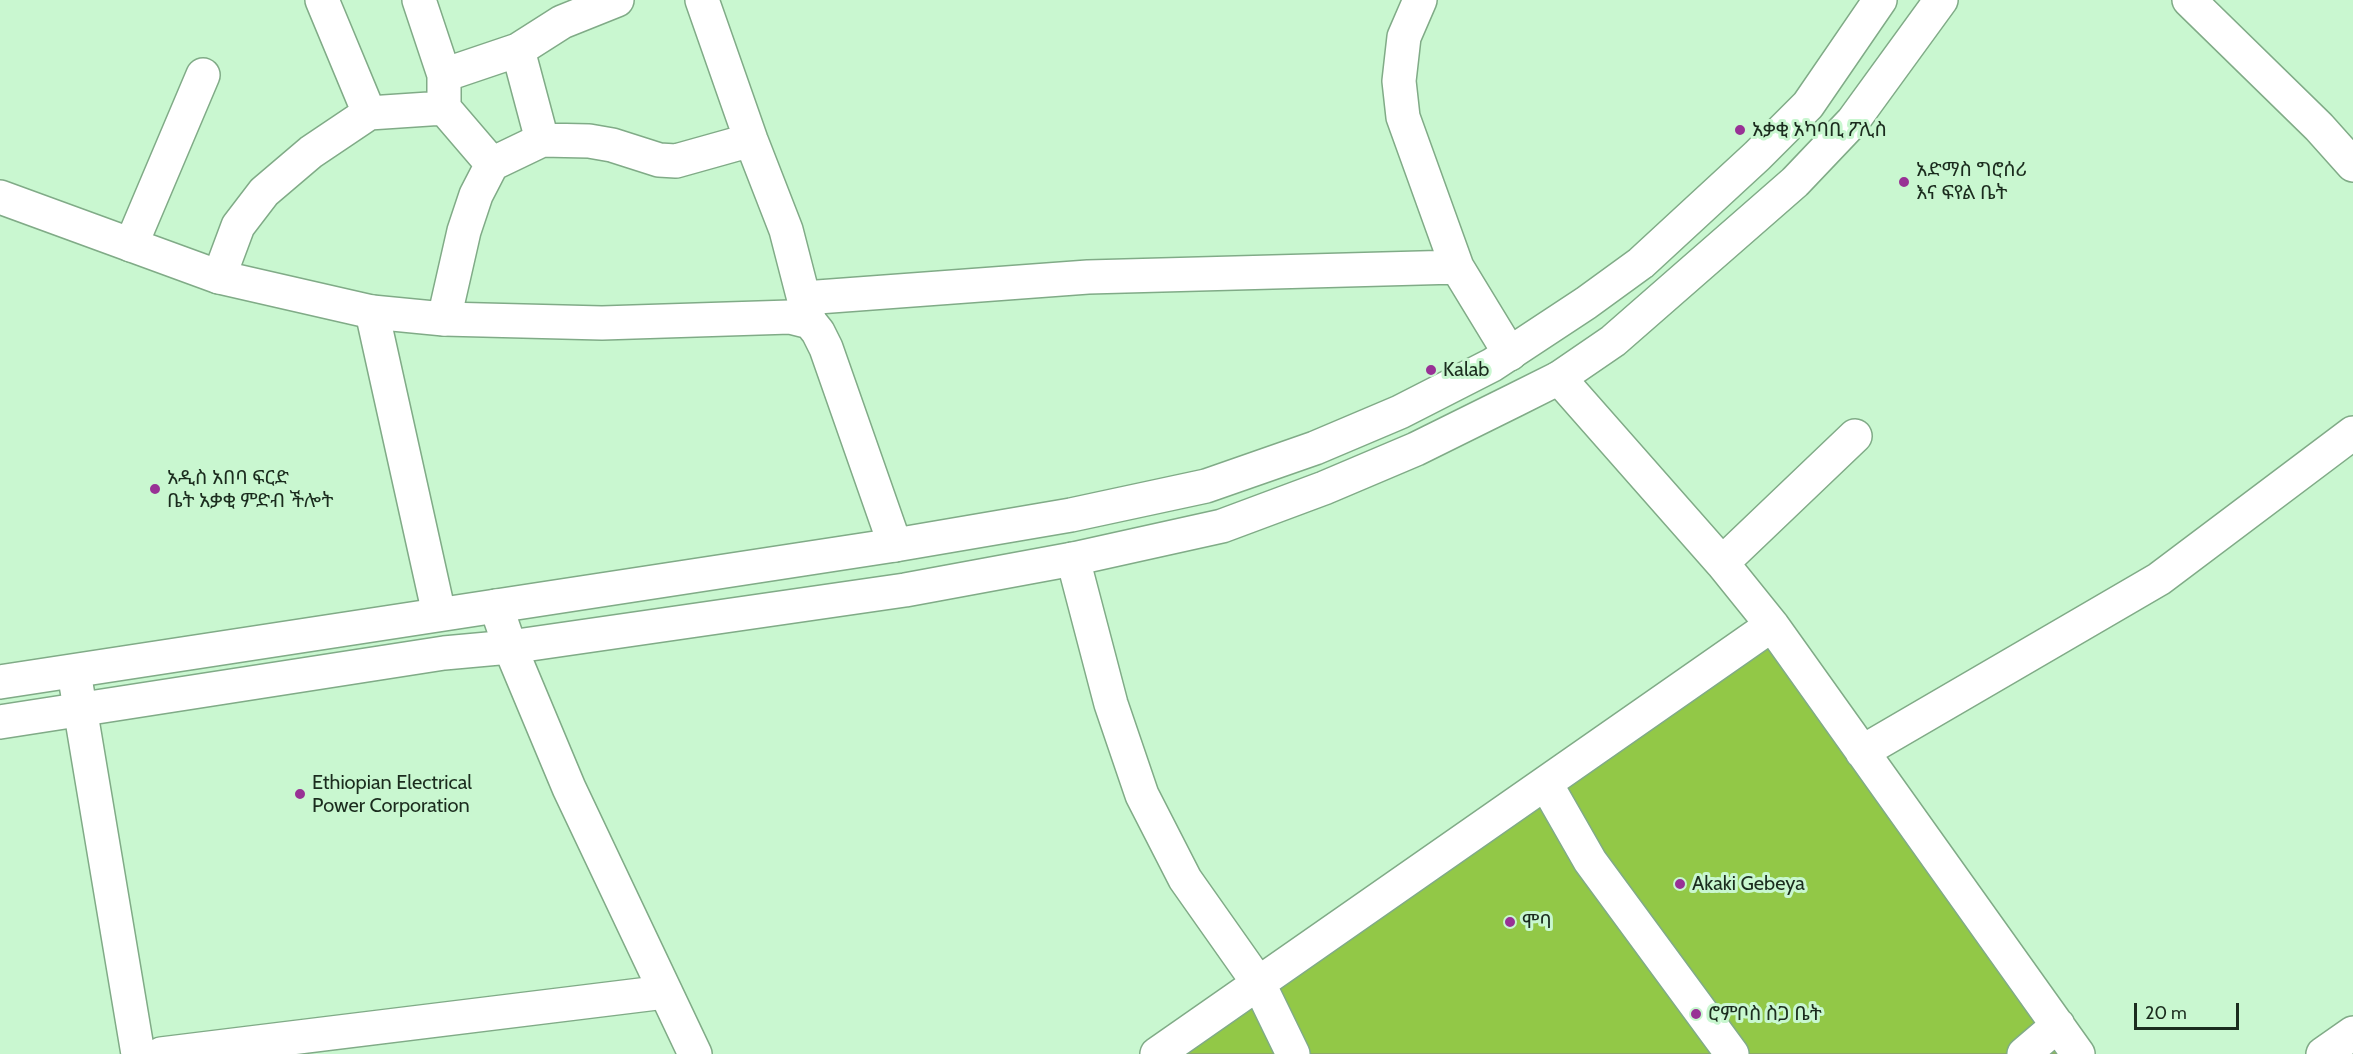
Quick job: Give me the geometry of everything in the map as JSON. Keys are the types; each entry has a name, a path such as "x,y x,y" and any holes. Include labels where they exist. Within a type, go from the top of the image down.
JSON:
{"street":[{"path":"322,0 369,113"},
{"path":"419,0 444,75 444,108 492,164"},
{"path":"444,75 518,50 562,22 617,0"},
{"path":"702,0 751,140 786,230 807,310 826,348 894,545"},
{"path":"1420,0 1404,37 1399,81 1404,117 1457,267 1510,354"},
{"path":"0,682 894,545 1071,515 1206,486 1315,448 1390,416 1492,365 1586,303 1641,263 1757,156 1808,105 1880,0"},
{"path":"0,722 444,653 510,647 905,590 1073,560 1222,526 1324,488 1416,448 1559,378 1613,341 1795,182 1853,121 1941,0"},
{"path":"2189,0 2319,127 2353,165"},
{"path":"518,50 542,140"},
{"path":"131,245 203,75"},
{"path":"219,277 238,226 264,192 311,152 369,113 444,108"},
{"path":"444,319 464,231 476,195 492,164 542,140 590,141 612,145 659,160 676,161 751,140"},
{"path":"0,197 219,277 372,312 444,319 602,324 790,317 807,310 1088,278 1457,267"},
{"path":"372,312 439,614"},
{"path":"1559,378 1722,563 1772,625 2078,1054"},
{"path":"1862,752 2159,579 2353,432"},
{"path":"1722,563 1855,436"},
{"path":"1073,560 1111,704 1142,795 1185,879 1259,984 1293,1054"},
{"path":"496,606 510,647 569,788 695,1054"},
{"path":"1157,1054 1772,625"},
{"path":"74,672 138,1054"},
{"path":"1546,784 1590,861 1732,1054"},
{"path":"161,1054 665,992"},
{"path":"2024,1054 2058,1025"},
{"path":"2323,1054 2353,1033"}],"building":[{"name":"Akaki Gebeya","path":"1772,625 2078,1054 1160,1054"}],"place":[{"name":"አቃቂ አካባቢ ፖሊስ","path":"1740,130"},
{"name":"አድማስ ግሮሰሪ እና ፍየል ቤት","path":"1904,182"},
{"name":"Kalab","path":"1431,370"},
{"name":"አዲስ አበባ ፍርድ ቤት አቃቂ ምድብ ችሎት","path":"155,489"},
{"name":"Ethiopian Electrical Power Corporation","path":"300,794"},
{"name":"Akaki Gebeya","path":"1680,884"},
{"name":"ሞባ","path":"1510,922"},
{"name":"ሮምቦስ ስጋ ቤት","path":"1696,1014"}]}
